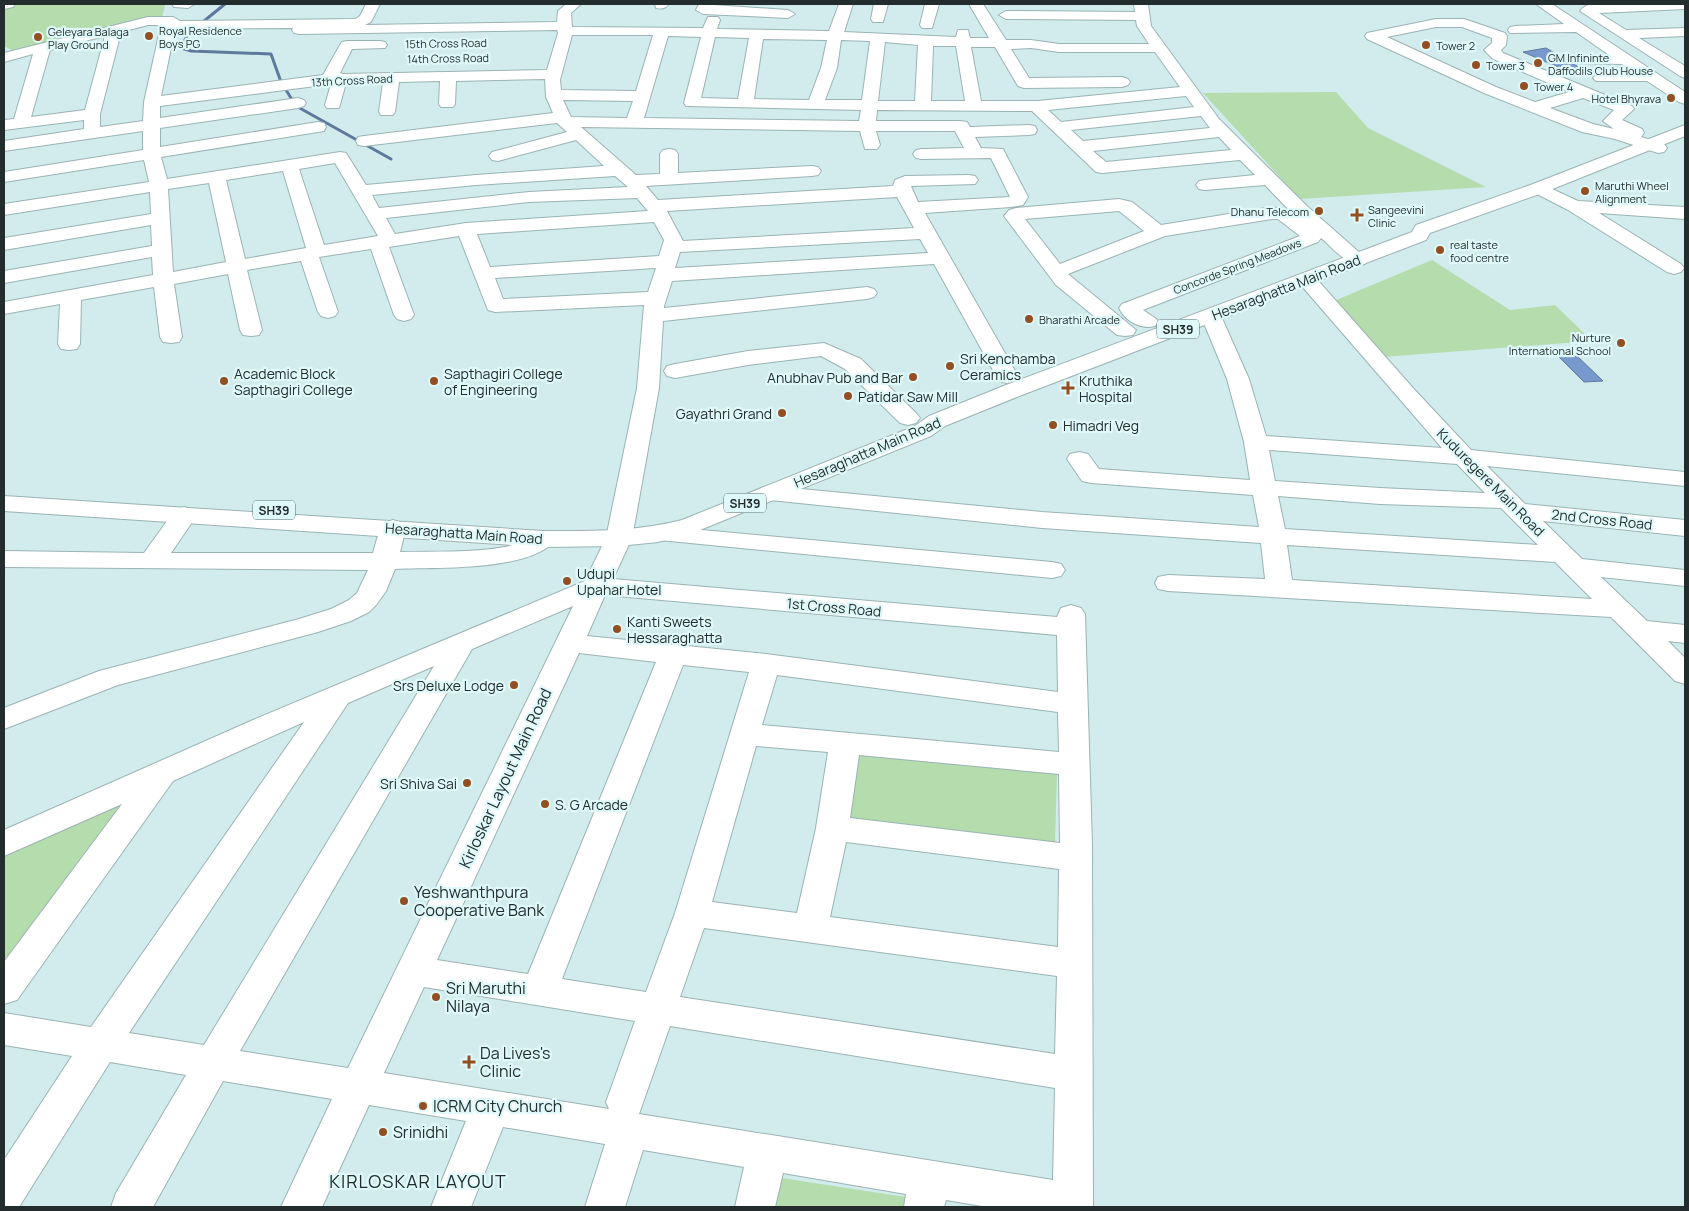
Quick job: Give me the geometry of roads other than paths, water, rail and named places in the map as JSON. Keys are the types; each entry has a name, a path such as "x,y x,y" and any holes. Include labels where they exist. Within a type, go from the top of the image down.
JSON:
{"street":[{"path":"4,5 8,4"},
{"path":"179,4 188,4"},
{"path":"170,25 357,22 366,19 373,4"},
{"path":"574,4 565,11 555,46 552,80 554,95 569,125 641,193 674,240 668,261"},
{"path":"706,4 702,10 789,12"},
{"path":"815,105 829,68 835,36 846,4"},
{"path":"878,18 881,4"},
{"path":"926,25 932,4"},
{"path":"976,4 989,29 1001,44 1012,67 1024,83 1187,86"},
{"path":"1543,4 1685,99"},
{"path":"1684,72 1587,10 1685,5"},
{"path":"197,25 211,21 228,10 220,25"},
{"path":"1006,15 1142,10 1144,26 1223,132 1302,212 1358,260"},
{"path":"1408,16 1360,27 1362,32 1490,90 1588,128 1658,145 1685,139"},
{"path":"4,57 148,21 173,20 167,30 153,95 151,125 151,154 159,184 163,280 171,337"},
{"path":"1372,36 1436,23 1464,23 1500,36 1499,45 1491,50 1498,56 1626,109"},
{"path":"299,30 555,46 711,26 926,41 963,38 1001,44 1031,44 1059,48 1161,48"},
{"path":"711,26 692,103 1038,106 1187,86"},
{"path":"1514,30 1580,28"},
{"path":"745,104 749,29"},
{"path":"989,29 1011,29"},
{"path":"92,133 92,114 114,30"},
{"path":"1026,30 1042,31"},
{"path":"634,123 662,31"},
{"path":"1129,32 1148,32"},
{"path":"1624,34 1685,32"},
{"path":"878,37 864,145 891,145"},
{"path":"963,38 973,90 973,106"},
{"path":"923,106 926,41"},
{"path":"1541,43 1599,41"},
{"name":"15th Cross Road","path":"338,61 346,45 396,44"},
{"name":"13th Cross Road","path":"153,95 335,78 448,76 555,46"},
{"path":"21,123 43,47"},
{"path":"333,105 338,61 386,59"},
{"path":"1588,128 1611,121 1634,104 1581,68 1625,59"},
{"path":"1152,64 1172,64"},
{"path":"1012,67 1032,67"},
{"path":"447,104 448,76"},
{"path":"1601,78 1651,76"},
{"path":"387,112 392,77"},
{"path":"153,95 223,81"},
{"path":"1534,106 1584,93"},
{"path":"554,95 642,96"},
{"path":"4,146 298,103"},
{"path":"1038,106 1057,127 1102,168 1244,154"},
{"path":"1057,127 1206,111"},
{"path":"4,125 92,114"},
{"path":"1611,121 1658,145"},
{"path":"362,191 495,179 736,201 794,197 1017,201 1019,197 997,154 970,143 964,127 957,125 828,126 634,123 569,125 364,141"},
{"path":"498,156 569,125"},
{"path":"740,140 827,140 828,126"},
{"path":"4,177 318,127"},
{"path":"916,149 970,143 1029,130"},
{"path":"1544,190 1658,145 1685,130"},
{"path":"1080,147 1223,132"},
{"path":"669,179 666,148 682,141"},
{"path":"483,144 512,168"},
{"path":"4,210 340,156 374,214 384,242 404,315"},
{"path":"289,164 328,312"},
{"path":"4,308 313,253 466,229 641,193 669,179 812,171"},
{"path":"216,176 251,330"},
{"path":"1205,185 1268,179"},
{"path":"969,180 905,181 901,184 907,199 1007,376"},
{"path":"374,214 602,189 641,193"},
{"path":"1544,190 1575,206 1674,268"},
{"name":"Hesaraghatta Main Road","path":"4,504 393,528 544,533 620,532 658,534 691,525 923,431 937,422 1014,390 1419,236 1454,230 1544,190"},
{"path":"794,197 798,216"},
{"path":"736,201 738,220"},
{"path":"1125,330 1063,281 1013,216 1016,214 1120,204 1126,206 1154,230 1161,231"},
{"path":"1575,206 1685,213"},
{"name":"Concorde Spring Meadows","path":"1148,322 1131,312 1129,308 1312,238 1311,235 1282,213 1161,231"},
{"path":"4,244 160,218"},
{"path":"466,229 495,306 723,307 867,293"},
{"path":"1056,272 1161,231"},
{"path":"484,273 668,261 927,233"},
{"path":"4,276 161,250"},
{"path":"668,261 941,258"},
{"name":"Kirloskar Layout Main Road","path":"301,1207 620,532 648,388 655,307 668,261"},
{"name":"Kuduregere Main Road","path":"1307,280 1464,458 1685,674"},
{"path":"69,344 71,296"},
{"path":"1211,316 1238,379 1256,442 1273,536 1280,588"},
{"path":"675,371 748,358 824,349 853,364 908,418"},
{"path":"620,532 703,510 918,425 937,422"},
{"path":"1256,442 1506,460 1685,480"},
{"name":"2nd Cross Road","path":"1079,459 1091,476 1514,506 1685,528"},
{"name":"Hesaraghatta Main Road","path":"4,492 544,533"},
{"path":"770,493 1042,520 1273,536 1568,560 1685,578"},
{"path":"152,561 184,515"},
{"path":"4,720 109,678 308,626 339,616 357,607 372,592 393,528"},
{"path":"4,559 383,561 488,557 514,554 544,533"},
{"path":"658,534 1052,570"},
{"path":"1168,582 1619,609"},
{"path":"4,844 338,695 596,586"},
{"name":"1st Cross Road","path":"596,586 1071,621 1073,704"},
{"path":"1639,629 1685,634"},
{"path":"131,1207 463,641"},
{"path":"4,1029 491,1108 627,1116 926,1193 1073,1205 1076,858 1073,704 766,664 569,643"},
{"path":"540,989 673,654"},
{"path":"605,1207 627,1116 658,1008 692,913 766,664"},
{"path":"4,1195 100,1045 338,695"},
{"path":"744,734 1074,764"},
{"path":"811,927 832,828 845,743"},
{"path":"4,989 163,772"},
{"path":"832,828 1076,858"},
{"path":"692,913 811,927 1075,964"},
{"path":"414,971 540,989 1074,1074"},
{"path":"451,1207 491,1108"},
{"path":"754,1207 768,1153"}],"water":[{"path":"1546,48 1589,73 1575,74 1523,52"},
{"path":"1574,353 1603,381 1584,382 1556,354"}],"waterway":[{"path":"225,4 188,34 181,48 191,51 271,54 281,82 296,106 391,159"}],"place":[{"name":"Royal Residence Boys PG","path":"149,36"},
{"name":"Geleyara Balaga Play Ground","path":"38,37"},
{"name":"Tower 2","path":"1426,45"},
{"name":"GM Infininte Daffodils Club House","path":"1538,63"},
{"name":"Tower 3","path":"1476,65"},
{"name":"Tower 4","path":"1524,86"},
{"name":"Hotel Bhyrava","path":"1671,98"},
{"name":"Maruthi Wheel Alignment","path":"1585,191"},
{"name":"Dhanu Telecom","path":"1319,211"},
{"name":"Sangeevini Clinic","path":"1357,215"},
{"name":"real taste food centre","path":"1440,250"},
{"name":"Bharathi Arcade","path":"1029,319"},
{"name":"Nurture International School","path":"1621,343"},
{"name":"Sri Kenchamba Ceramics","path":"950,366"},
{"name":"Anubhav Pub and Bar","path":"913,377"},
{"name":"Academic Block Sapthagiri College","path":"224,381"},
{"name":"Sapthagiri College of Engineering","path":"434,381"},
{"name":"Kruthika Hospital","path":"1068,388"},
{"name":"Patidar Saw Mill","path":"848,396"},
{"name":"Gayathri Grand","path":"782,413"},
{"name":"Himadri Veg","path":"1053,425"},
{"name":"Udupi Upahar Hotel","path":"567,581"},
{"name":"Kanti Sweets Hessaraghatta","path":"617,629"},
{"name":"Srs Deluxe Lodge","path":"514,685"},
{"name":"Sri Shiva Sai","path":"467,783"},
{"name":"S. G Arcade","path":"545,804"},
{"name":"Yeshwanthpura Cooperative Bank","path":"404,901"},
{"name":"Sri Maruthi Nilaya","path":"436,997"},
{"name":"Da Lives's Clinic","path":"469,1062"},
{"name":"ICRM City Church","path":"423,1106"},
{"name":"Srinidhi","path":"383,1132"}],"district":[{"name":"KIRLOSKAR LAYOUT","path":"418,1181"}]}
